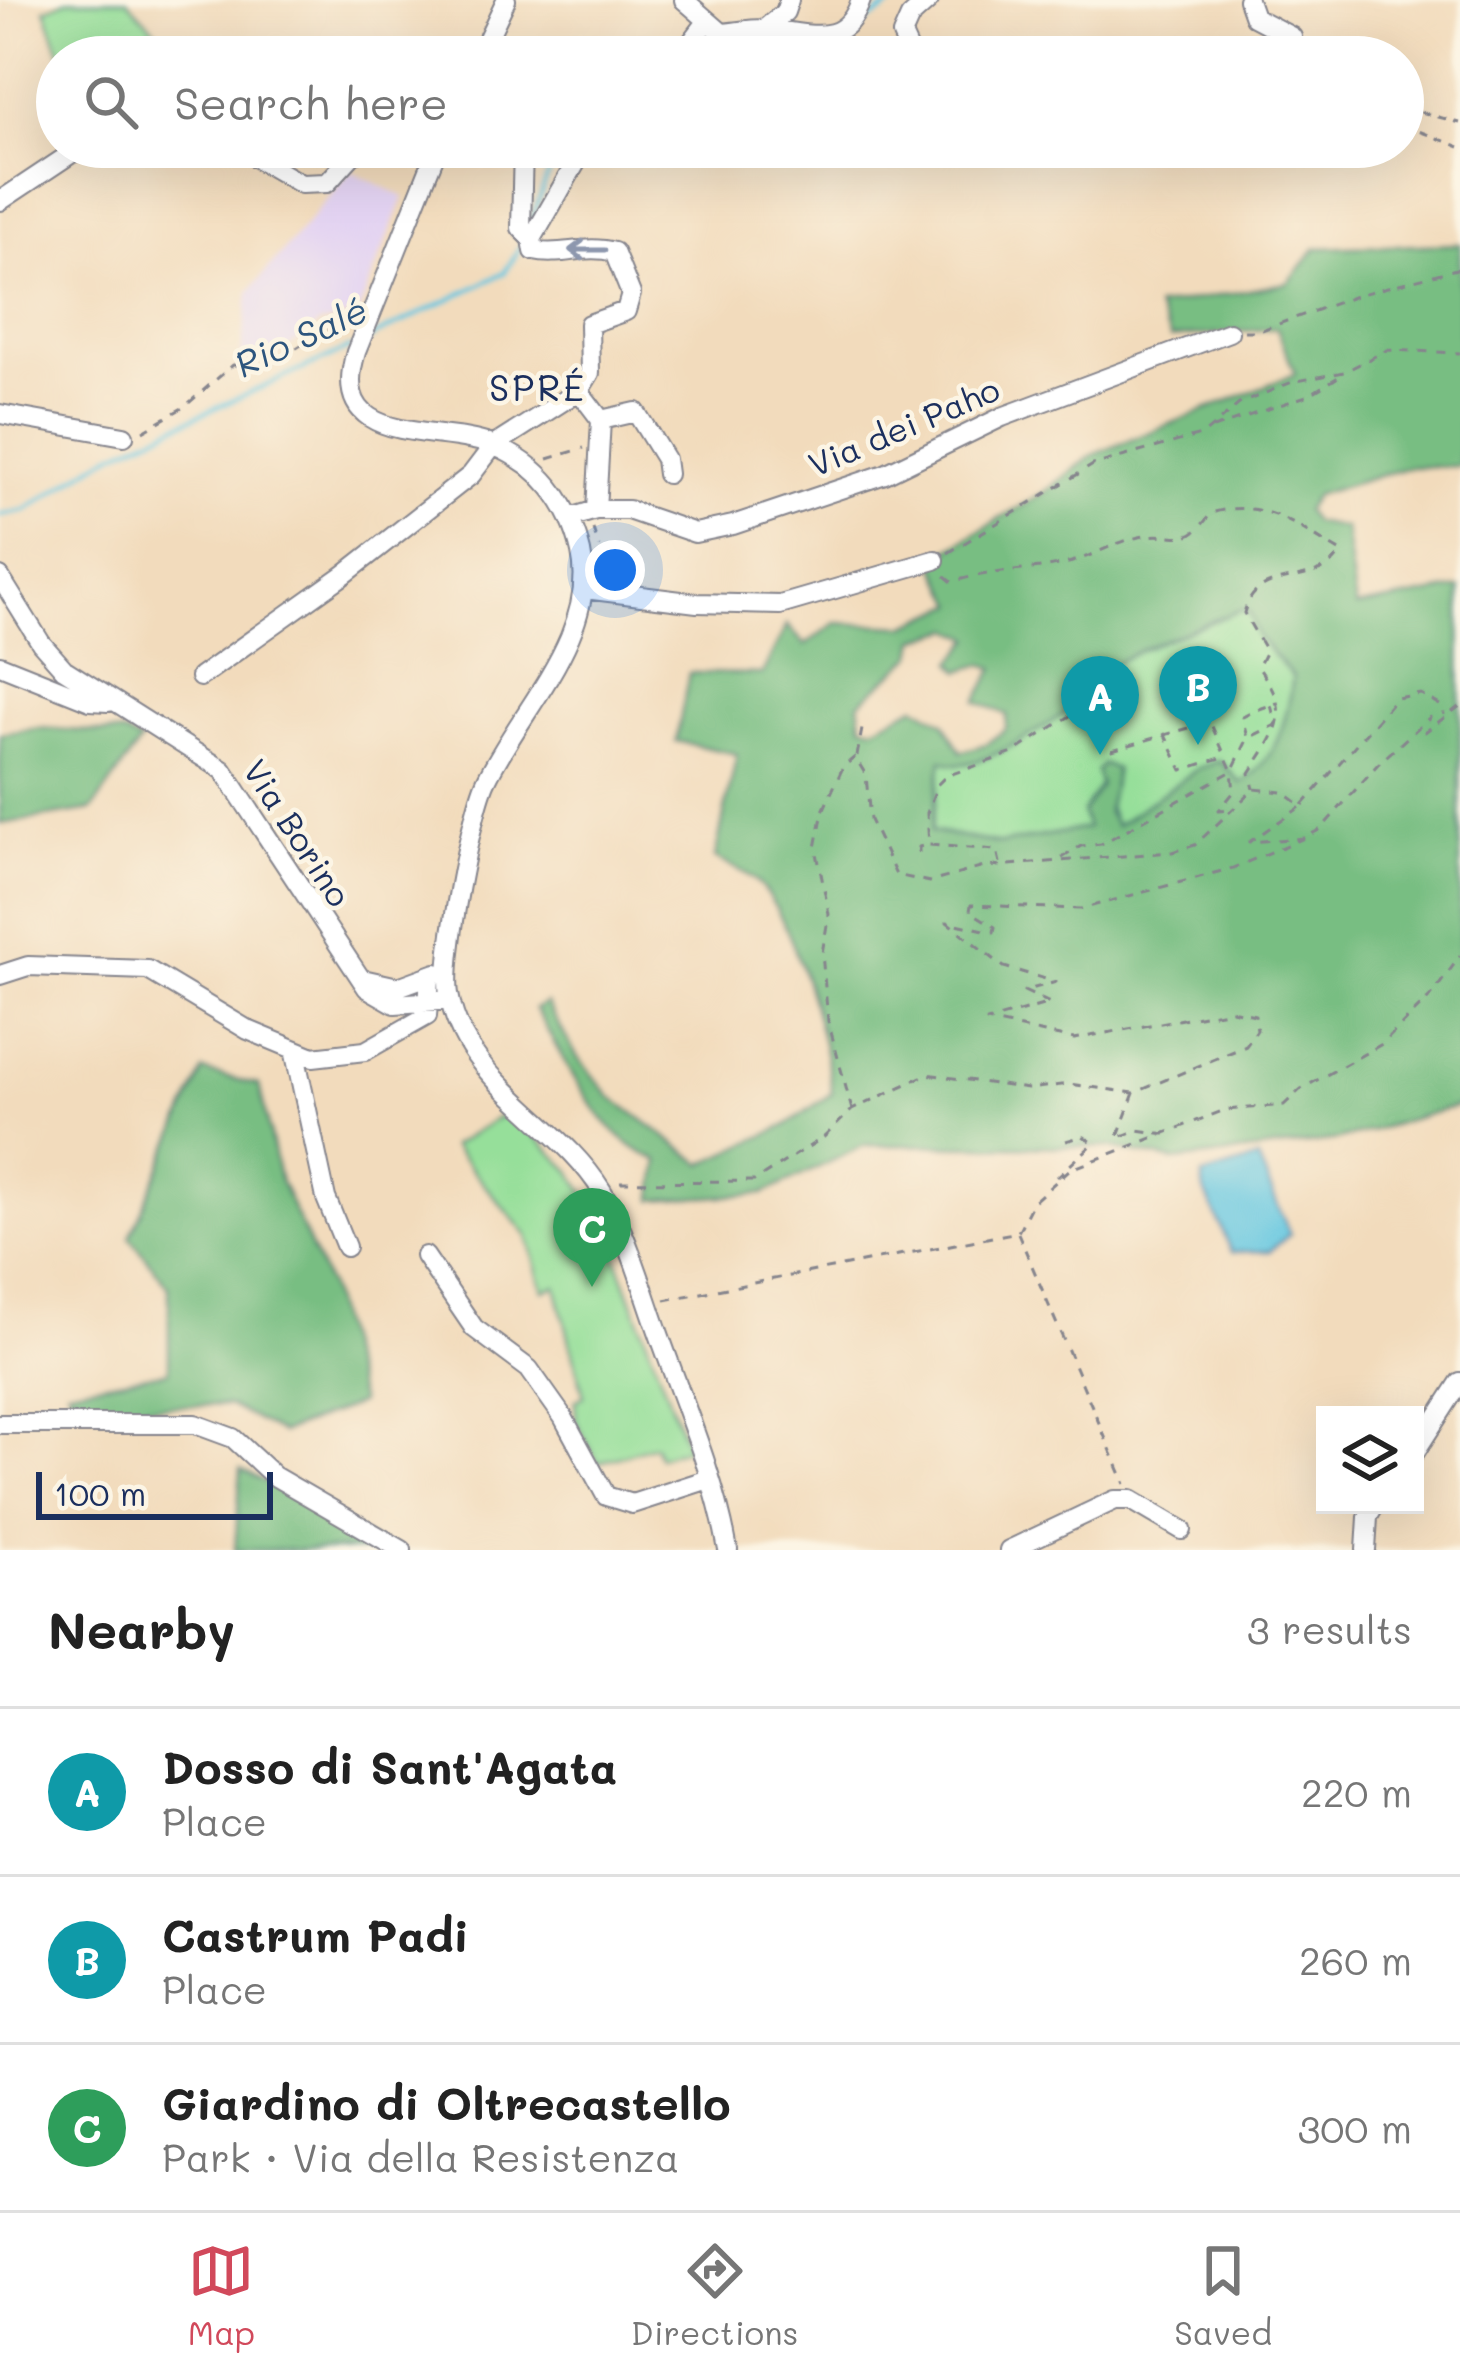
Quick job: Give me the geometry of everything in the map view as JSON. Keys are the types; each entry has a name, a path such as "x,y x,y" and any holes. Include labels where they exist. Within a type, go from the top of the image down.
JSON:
{"street":[{"path":"490,36 506,0"},
{"path":"684,0 722,33 764,29 799,36"},
{"path":"764,29 785,12 789,0"},
{"path":"820,36 853,22 861,0"},
{"path":"902,36 910,17 929,0"},
{"path":"1251,9 1291,36"},
{"path":"696,36 706,23"},
{"path":"0,201 46,168"},
{"path":"273,168 301,184 327,183 341,168"},
{"path":"0,974 28,966 148,970 295,1054 333,1058 364,1051 415,1025 441,1003 482,791 591,590 570,518 547,482 493,446 401,430 364,415 352,390 356,352 430,168"},
{"path":"200,677 346,574 471,475 493,446 579,391 590,373 589,324 626,311 632,295 614,252 589,245 548,254 534,251 527,234 524,168"},
{"path":"527,234 567,168"},
{"name":"Via dei Paho","path":"596,510 628,510 694,532 733,525 885,474 1002,417 1229,332"},
{"path":"570,518 596,510 600,428 579,391"},
{"path":"600,428 637,412 665,459 667,474"},
{"path":"0,414 124,436"},
{"path":"591,590 698,603 780,605 935,560"},
{"name":"Via Borino","path":"0,578 52,657 223,770 353,973 382,1000 441,1003"},
{"name":"Via Borino","path":"0,665 90,701 116,702"},
{"path":"353,973 398,988 430,978 448,961"},
{"path":"430,978 484,1067 573,1155 608,1203 731,1548"},
{"path":"295,1054 326,1198 346,1247"},
{"path":"425,1256 474,1328 529,1369 563,1417 606,1496 632,1504 709,1479"},
{"path":"1424,1438 1460,1382"},
{"path":"0,1424 196,1424 233,1438 274,1476 402,1550"},
{"path":"1009,1550 1115,1500 1131,1500 1182,1530"},
{"path":"1366,1550 1369,1514"}],"path":[{"path":"1424,113 1460,123"},
{"path":"1424,133 1460,147"},
{"path":"1229,332 1259,332 1361,294 1460,268"},
{"path":"124,436 184,407 233,365 259,368 283,360 323,332 373,310"},
{"path":"1213,428 1309,395 1388,350 1460,353"},
{"path":"1254,789 1250,773 1280,721 1278,702 1258,667 1266,651 1244,613 1248,596 1265,584 1324,572 1342,552 1278,511 1222,510 1194,533 1175,540 1146,536 1066,563 1001,570 952,582 935,560 1093,465 1204,434 1239,404 1292,382 1344,372"},
{"path":"523,462 532,453 549,460 578,452 600,428"},
{"path":"1304,838 1249,842 1302,806 1396,698 1421,694 1443,707 1445,718"},
{"path":"1248,738 1243,717 1278,702"},
{"path":"1271,705 1280,721"},
{"path":"608,1184 754,1181 824,1137 852,1110 927,1074 1028,1089 1070,1084 1134,1093 1246,1046 1257,1030 1255,1015 1231,1010 1074,1039 987,1021 1050,1003 1024,991 1056,982 1004,967 947,922 994,932 995,927 970,911 971,905 1082,910 1153,894 1304,838 1321,829 1378,764 1412,737 1421,721 1430,717 1425,732 1460,706"},
{"path":"929,845 927,814 937,785 946,776 1013,753 1079,710 1086,712 1099,742 1112,750 1210,722 1232,771 1234,792 1219,810 1230,808"},
{"path":"1061,859 1081,846 1101,844 1232,771 1248,738 1280,721"},
{"path":"862,729 856,758 866,775 870,820 896,875 930,882 956,871 1061,859 1150,858 1172,852 1195,845 1254,789 1283,792 1302,806"},
{"path":"1164,733 1182,770 1226,756"},
{"path":"852,1110 828,1021 822,953 829,914 816,848 830,796 843,767 856,758"},
{"path":"919,853 919,847 929,845 997,850 1000,866"},
{"path":"1131,1500 1018,1232 1033,1202 1069,1171 1114,1151 1225,1110 1284,1106 1301,1089 1382,1044 1432,995 1460,956"},
{"path":"1134,1093 1117,1138 1138,1130 1168,1134"},
{"path":"1053,1184 1066,1164 1094,1143 1083,1136 1066,1142"},
{"path":"665,1300 1018,1232"}],"shaded area":[{"path":"351,171 404,197 358,313 320,324 282,352 253,363 241,357 249,292"}],"green space":[{"path":"67,0 127,0 160,36 55,36 45,9"},
{"path":"1460,244 1460,466 1409,467 1315,495 1305,510 1313,522 1345,528 1356,607 1460,588 1460,1105 1339,1140 1175,1161 1108,1147 865,1145 763,1194 653,1200 659,1161 637,1150 601,1117 535,1009 546,1003 578,1058 610,1096 703,1164 787,1125 832,1093 815,1012 783,923 756,881 715,858 737,754 676,741 689,673 762,674 787,625 805,645 836,623 905,626 956,604 932,559 1045,492 1093,455 1295,374 1277,328 1171,338 1156,307 1288,283 1316,248","holes":["1240,610 1249,612 1257,636 1293,677 1279,737 1264,763 1241,783 1220,761 1199,768 1116,826 1107,812 1116,769 1103,764 1096,772 1100,785 1082,813 1087,828 1001,844 931,832 942,760 970,763 1005,750 1065,713 1075,695 1114,664","952,629 972,638 953,662 961,671 982,664 995,668 977,701 1007,715 1006,729 986,744 961,752 944,722 916,706 874,727 862,724 859,703 914,655 917,639"]},
{"path":"1240,610 1249,611 1257,636 1293,677 1279,737 1264,763 1241,784 1220,761 1199,768 1115,826 1100,784 1088,828 1001,844 930,831 942,759 967,761 1009,746 1096,673"},
{"path":"40,728 125,734 140,742 92,810 0,824 0,734"},
{"path":"203,1071 259,1085 279,1178 328,1285 360,1403 281,1433 228,1405 79,1407 67,1389 169,1371 169,1287 130,1237"},
{"path":"509,1111 571,1171 603,1221 687,1448 659,1457 654,1445 598,1463 576,1421 575,1401 584,1396 556,1286 543,1290 528,1236 452,1146"},
{"path":"241,1469 373,1541 375,1550 235,1550"}],"water":[{"path":"1258,1159 1290,1234 1270,1251 1232,1252 1203,1187 1203,1176"}],"waterway":[{"name":"Rio Salé","path":"847,34 901,0"},
{"name":"Rio Salé","path":"530,224 550,168"},
{"name":"Rio Salé","path":"366,340 504,273 525,240"},
{"name":"Rio Salé","path":"0,515 26,510 111,455 350,348"}],"place":[{"name":"Castrum Padi","path":"1198,745"},
{"name":"Dosso di Sant'Agata","path":"1100,755"},
{"name":"Giardino di Oltrecastello","path":"592,1287"}],"district":[{"name":"SPRÉ","path":"538,388"}]}
